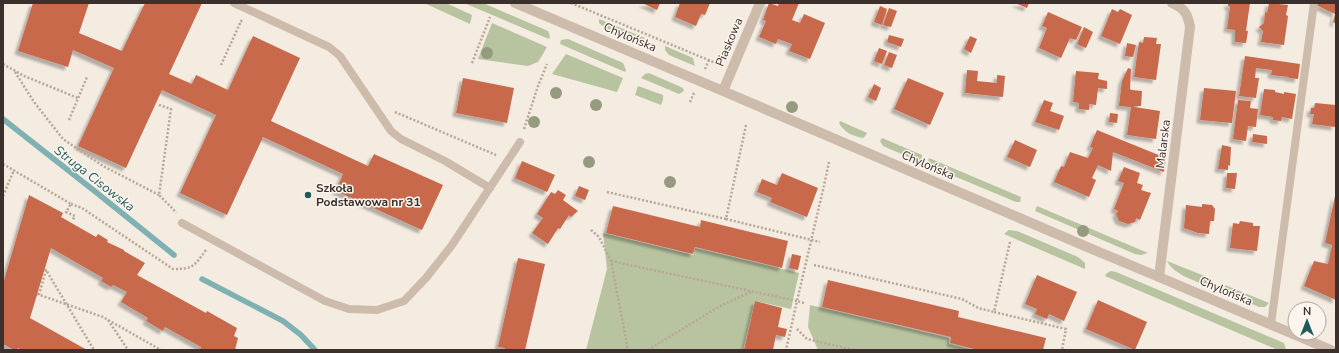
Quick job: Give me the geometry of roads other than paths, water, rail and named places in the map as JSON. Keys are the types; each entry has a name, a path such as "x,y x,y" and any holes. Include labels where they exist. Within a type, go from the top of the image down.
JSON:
{"street":[{"name":"Chylońska","path":"515,3 1071,241 1331,350"},
{"name":"Piaskowa","path":"723,91 760,3"},
{"name":"Malarska","path":"1159,277 1190,27 1188,16 1183,9 1172,3"}],"lane":[{"path":"234,3 329,47 340,56 392,131 401,140 445,161 490,188"},
{"path":"1272,324 1314,3"},
{"path":"182,223 325,301 349,309 377,310 404,300 426,278 452,245 520,142"}],"waterway":[{"name":"Struga Cisowska","path":"3,119 174,255"},
{"name":"Struga Cisowska","path":"202,279 283,321 301,335 315,350"}],"place":[{"name":"Szkoła Podstawowa nr 31","path":"308,195"}]}
